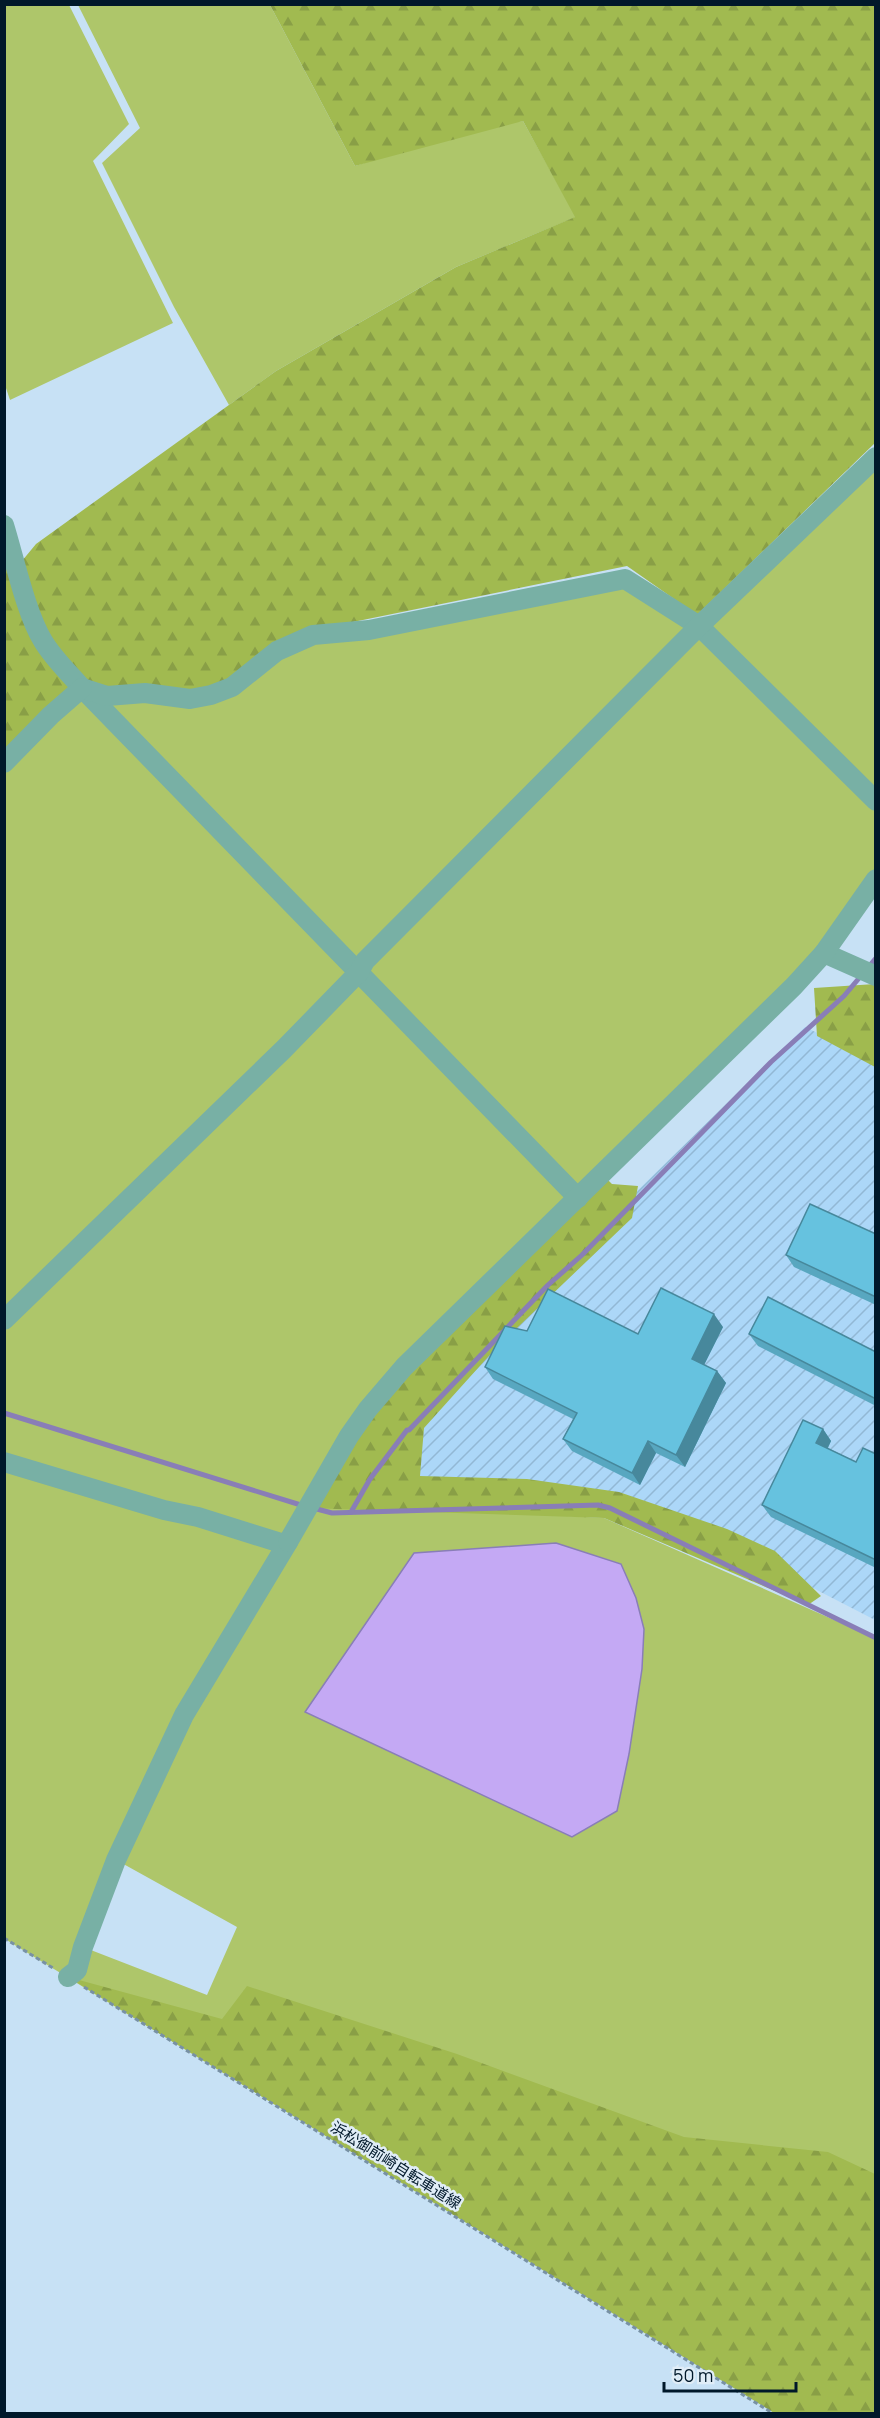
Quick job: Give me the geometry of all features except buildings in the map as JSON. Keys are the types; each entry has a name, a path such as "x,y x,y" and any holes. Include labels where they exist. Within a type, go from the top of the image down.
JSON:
{"street":[{"path":"4,1320 251,1078 284,1049 359,972 365,961 699,626 876,457"},
{"path":"4,525 33,619 42,640 82,688 578,1198"},
{"path":"82,688 107,696 145,693 190,699 211,696 232,687 277,651 313,635 369,630 625,579 699,626 876,801"},
{"path":"4,763 51,715 82,688"},
{"path":"68,1977 77,1970 83,1947 116,1860 184,1714 368,1409 404,1367 794,986 824,953 876,879"},
{"path":"824,953 876,975"},
{"path":"4,1462 281,1543 288,1542"}],"path":[{"name":"浜松御前崎自転車道線","path":"4,1938 774,2414"}],"shaded area":[{"path":"805,1027 875,1061 875,1620 642,1500 354,1498 460,1364"},
{"path":"556,1543 621,1564 636,1598 644,1629 642,1669 629,1754 617,1811 572,1837 305,1712 414,1553"}],"green space":[{"path":"4,5 69,5 129,124 93,161 173,323 10,400 4,382"},
{"path":"78,5 270,5 355,166 474,127 523,121 576,217 456,267 276,371 229,405 174,307 102,163 140,128"},
{"path":"270,5 875,5 875,443 697,615 627,566 299,633 244,678 190,699 82,688 5,765 4,525 17,567 36,544 276,371 456,267 575,217 523,121 355,166"},
{"path":"875,450 875,878 824,953 384,1390 313,1502 604,1518 875,1638 875,2413 778,2413 5,1939 4,763 51,715 90,695 313,635 625,579 699,625","holes":["118,1861 237,1927 207,1995 83,1947"]},
{"path":"875,984 875,1067 817,1036 814,988"},
{"path":"602,1174 612,1184 638,1186 632,1218 496,1348 424,1428 420,1476 527,1479 619,1492 727,1529 775,1551 821,1596 808,1605 604,1518 306,1508 368,1409"},
{"path":"68,1977 222,2019 247,1986 457,2054 684,2137 828,2152 875,2174 875,2413 774,2413"}],"waterway":[{"path":"351,1512 370,1479 407,1430 771,1062 844,996 876,958"},
{"path":"4,1413 304,1506"},
{"path":"313,1508 332,1513 598,1505 610,1508 876,1638"}]}
